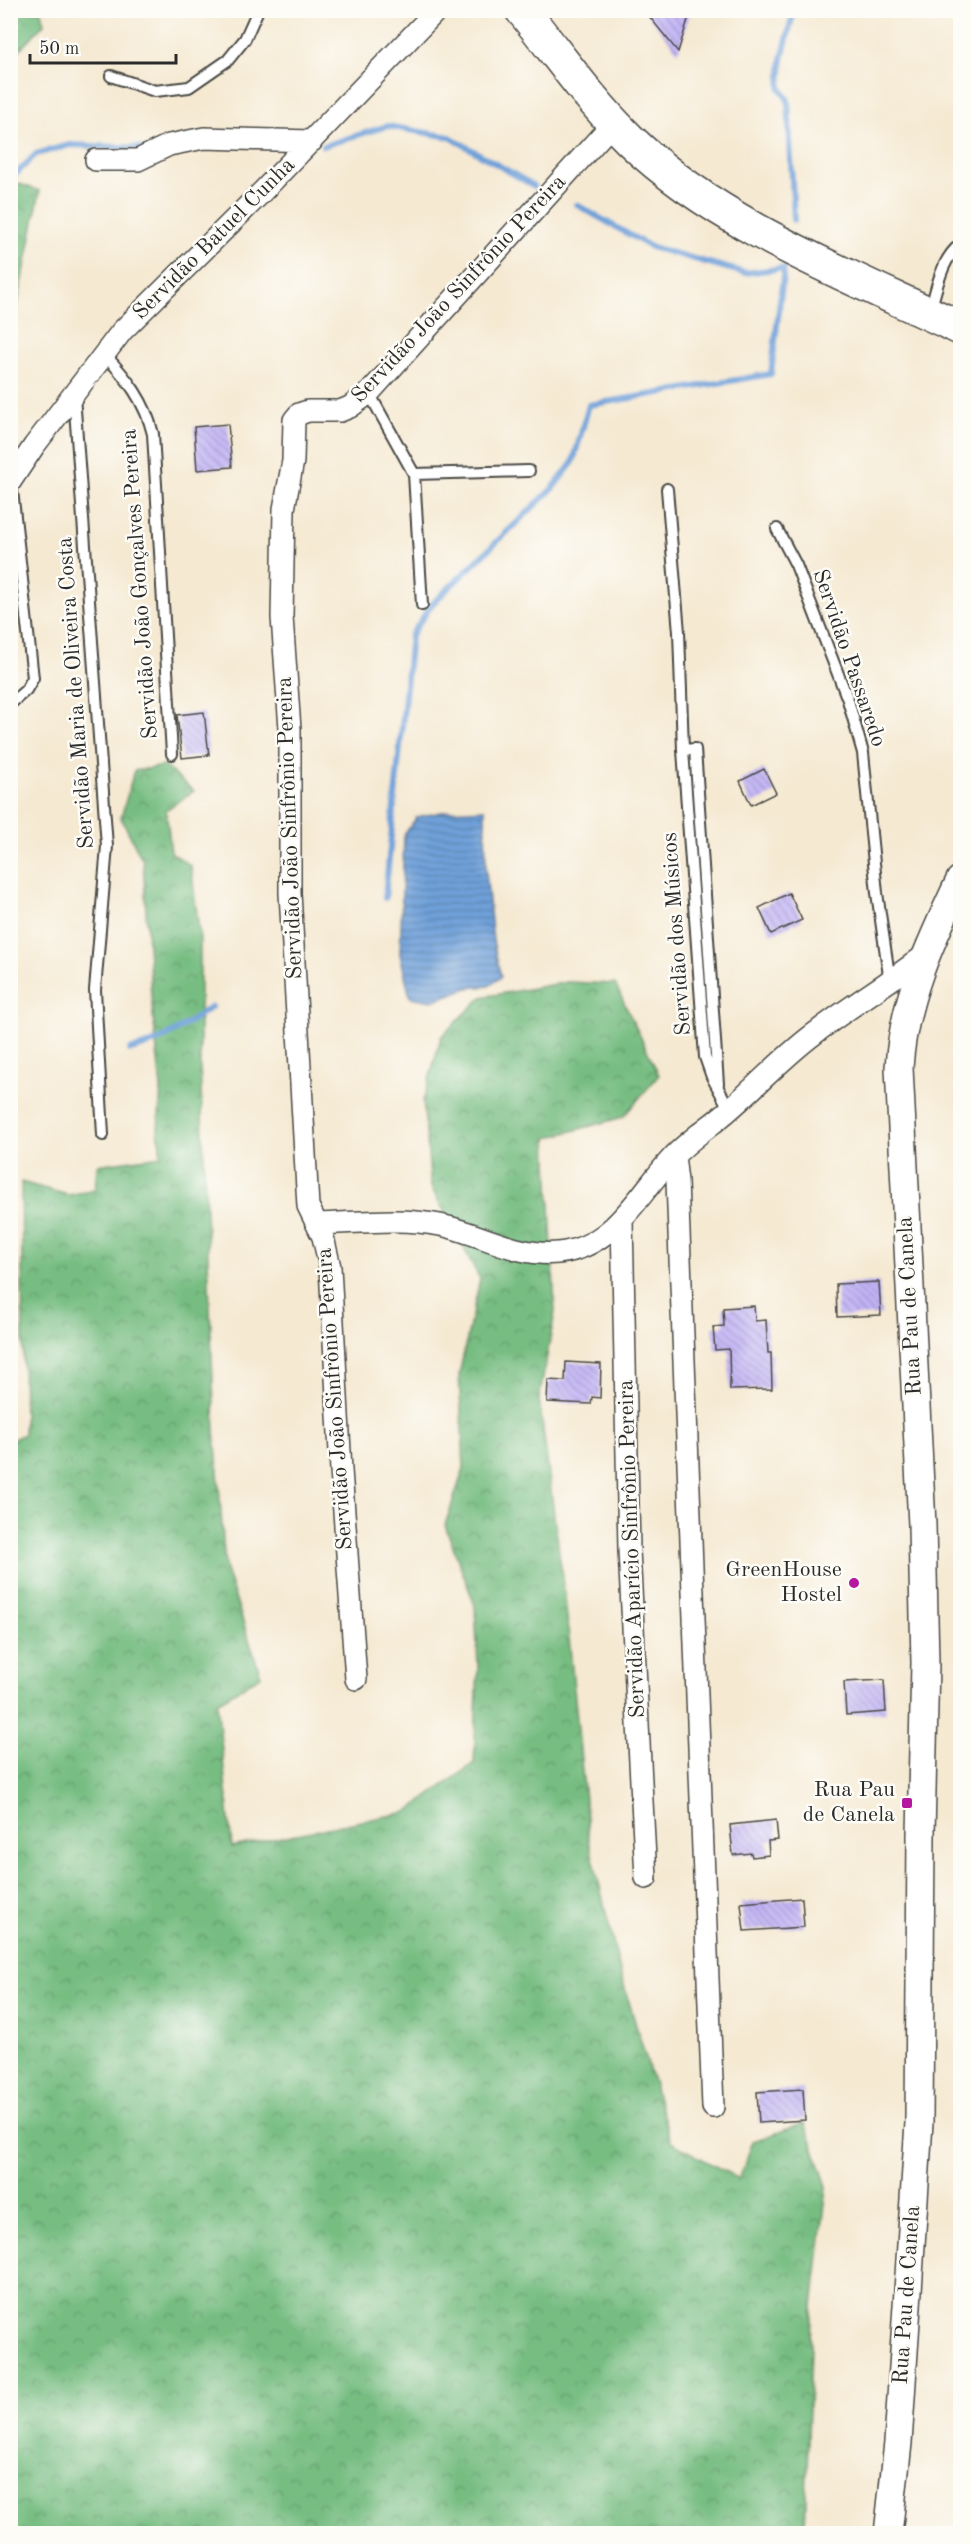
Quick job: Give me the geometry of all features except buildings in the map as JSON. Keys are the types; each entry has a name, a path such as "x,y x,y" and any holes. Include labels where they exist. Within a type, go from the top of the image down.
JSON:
{"main road":[{"path":"522,10 613,123 646,154 709,203 749,226 960,328"}],"street":[{"name":"Servidão Batuel Cunha","path":"11,482 73,393 139,314 312,141 437,10"},
{"name":"Servidão João Sinfrônio Pereira","path":"356,1679 341,1470 330,1267 323,1237 308,1206 290,893 290,729 282,617 284,509 293,461 294,420 299,414 308,411 340,411 350,407 369,393 613,123"},
{"path":"96,160 138,159 169,145 204,138 312,141"},
{"name":"Rua Pau de Canela","path":"888,2534 898,2443 919,2123 921,1834 926,1663 923,1558 898,1068 905,1018 925,955 952,921 960,880"},
{"path":"317,1224 392,1222 440,1225 537,1254 578,1250 598,1240 622,1220 674,1156 730,1110 813,1034 890,982 925,955"},
{"path":"674,1156 677,1181 713,2107"},
{"name":"Servidão Aparício Sinfrônio Pereira","path":"622,1220 629,1550 646,1878"}],"lane":[{"path":"111,76 155,91 189,87 228,60 245,39 258,10"},
{"path":"929,314 945,263 960,245"},
{"name":"Servidão João Gonçalves Pereira","path":"104,354 129,381 149,417 153,434 171,754"},
{"name":"Servidão Maria de Oliveira Costa","path":"73,393 107,846 95,990 103,1135"},
{"path":"369,393 414,474 422,605"},
{"path":"414,474 529,471"},
{"path":"10,704 26,690 33,678 11,482"},
{"name":"Servidão dos Músicos","path":"667,489 679,632 683,750 698,861 695,916 705,1057 730,1110"},
{"name":"Servidão Passaredo","path":"777,529 796,565 848,700 863,753 877,893 890,982"},
{"path":"698,861 706,915 719,1090"},
{"path":"695,916 706,915"}],"green space":[{"path":"11,10 41,11 44,24 11,59"},
{"path":"10,181 40,191 11,338"},
{"path":"164,766 194,791 166,810 171,852 191,866 200,938 200,1063 215,1430 225,1567 261,1676 217,1702 232,1847 407,1812 474,1763 478,1666 475,1606 445,1525 464,1468 459,1375 480,1279 431,1187 423,1101 441,1037 482,997 567,982 615,984 659,1075 623,1117 547,1138 555,1312 539,1399 565,1597 589,1841 621,1975 671,2142 739,2179 753,2141 805,2123 827,2186 812,2315 805,2533 11,2534 10,1441 24,1434 21,1182 68,1195 95,1190 97,1165 161,1156 158,1130 161,1088 151,996 143,861 121,818 134,771"}],"water":[{"path":"485,809 486,871 493,941 501,977 489,986 468,988 432,1001 410,997 400,954 404,835 417,817 447,811"}],"waterway":[{"path":"794,10 782,59 780,88 788,100 794,220"},
{"path":"323,146 387,126 450,137 534,186"},
{"path":"10,180 36,154 70,145 140,148"},
{"path":"385,898 411,635 432,604 553,488 573,462 589,405 771,374 784,268 745,273 651,247 577,205"},
{"path":"130,1050 162,1039 211,1007"}],"place":[{"name":"GreenHouse Hostel","path":"854,1583"},
{"name":"Rua Pau de Canela","path":"907,1803"}]}
